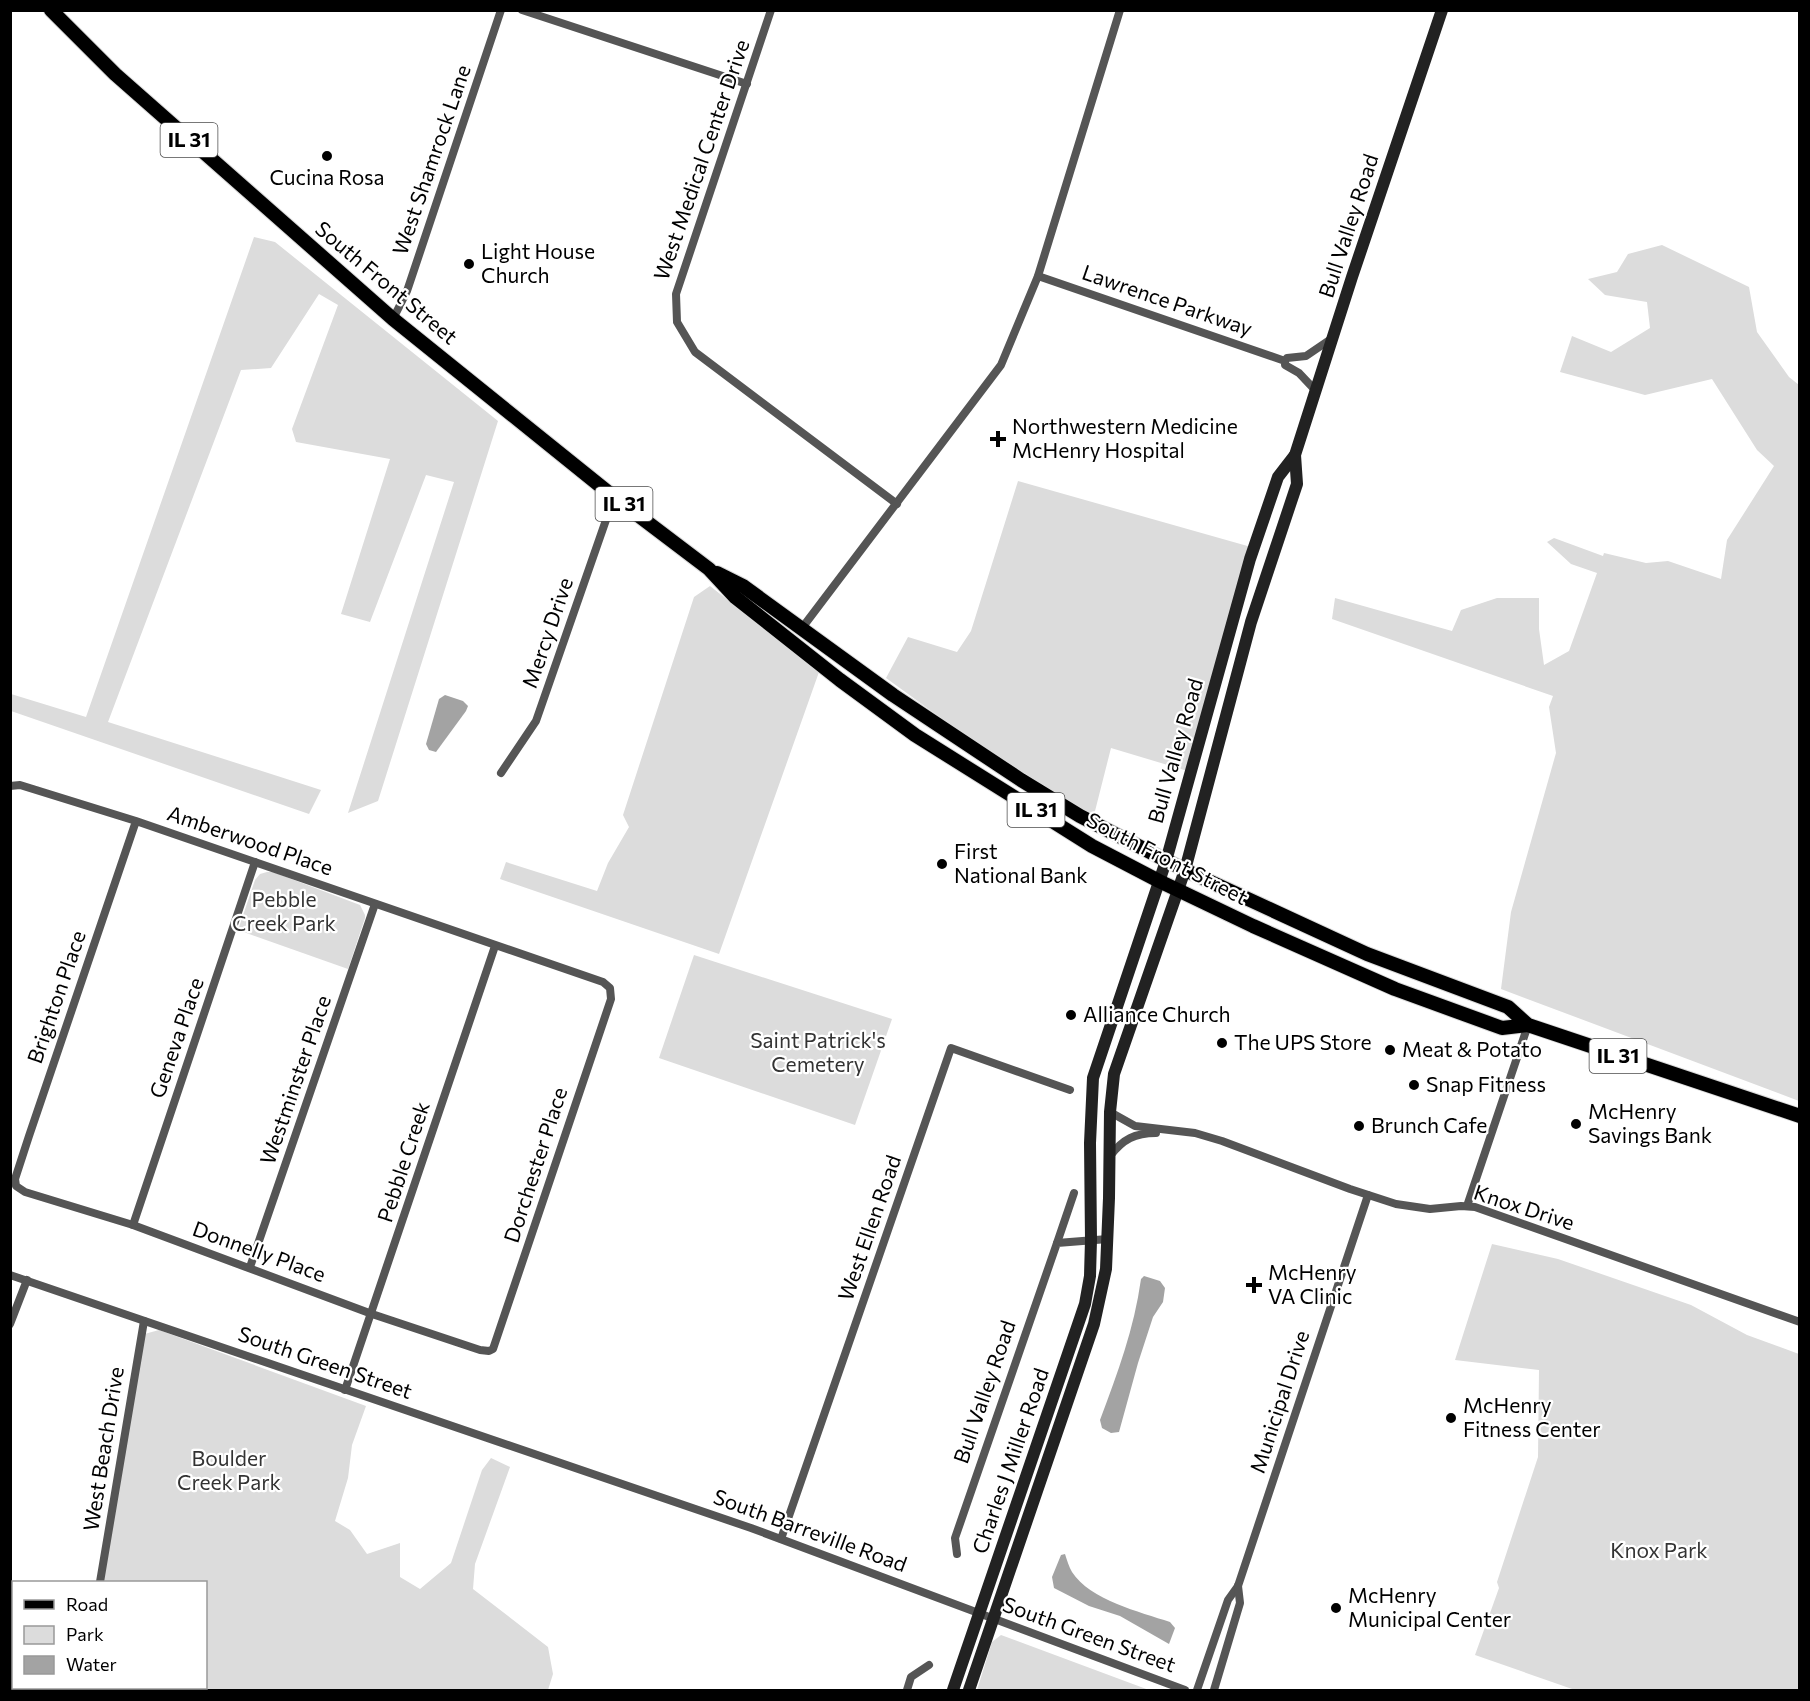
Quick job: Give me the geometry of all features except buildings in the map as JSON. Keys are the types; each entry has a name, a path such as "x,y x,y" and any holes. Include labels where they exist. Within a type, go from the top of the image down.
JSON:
{"main road":[{"name":"South Front Street","path":"51,10 115,74 393,319 614,497 709,569 735,597 840,680 915,735 1092,846 1159,881 1324,959 1395,989 1502,1028 1528,1025"},
{"name":"South Front Street","path":"709,569 743,586 893,695 1022,780 1080,816 1166,861 1366,954 1508,1007 1528,1025 1800,1116"}],"street":[{"name":"West Shamrock Lane","path":"393,319 407,291 501,10"},
{"path":"522,10 747,84"},
{"name":"West Medical Center Drive","path":"771,10 676,294 676,322 695,351 897,504"},
{"path":"802,628 1001,365 1038,276 1120,10"},
{"name":"Bull Valley Road","path":"1091,1240 1090,1143 1093,1078 1166,861 1250,559 1278,477 1295,455 1442,10"},
{"name":"Lawrence Parkway","path":"1038,276 1284,361 1285,365 1299,373 1316,391"},
{"path":"1284,361 1287,358 1306,356 1333,337"},
{"name":"Bull Valley Road","path":"994,1619 1094,1324 1106,1269 1110,1112 1114,1074 1185,870 1251,622 1297,484 1295,455"},
{"name":"Mercy Drive","path":"501,773 536,721 614,497"},
{"name":"Amberwood Place","path":"10,786 20,784 136,820 603,982 610,988"},
{"name":"Brighton Place","path":"16,1186 15,1179 136,820"},
{"name":"Geneva Place","path":"133,1225 255,862"},
{"name":"Westminster Place","path":"250,1267 375,904"},
{"name":"Pebble Creek","path":"345,1390 495,946"},
{"name":"Dorchester Place","path":"489,1351 496,1343 611,999 610,988"},
{"path":"1467,1206 1528,1025"},
{"name":"West Ellen Road","path":"781,1539 951,1048 1070,1090"},
{"name":"Knox Drive","path":"1110,1112 1130,1124 1195,1133 1222,1141 1396,1204 1430,1209 1467,1206 1800,1322"},
{"name":"Knox Drive","path":"1110,1156 1120,1144 1132,1136 1166,1130"},
{"name":"Donnelly Place","path":"16,1186 25,1192 133,1225 250,1267 372,1314 489,1351"},
{"name":"Bull Valley Road","path":"957,1554 955,1538 1074,1193"},
{"name":"Municipal Drive","path":"1197,1690 1228,1600 1238,1586 1368,1195"},
{"path":"1057,1243 1108,1239"},
{"name":"Charles J Miller Road","path":"953,1690 1085,1304 1090,1276 1091,1240"},
{"name":"South Green Street","path":"10,1275 627,1485"},
{"path":"10,1323 27,1280"},
{"name":"West Beach Drive","path":"100,1581 144,1321"},
{"name":"South Barreville Road","path":"627,1485 781,1539 980,1614"},
{"name":"Municipal Drive","path":"1214,1690 1240,1603 1238,1586"},
{"name":"South Green Street","path":"980,1614 1185,1690"},
{"path":"969,1690 994,1619"},
{"path":"907,1690 911,1677 929,1665"}],"green space":[{"path":"254,237 275,242 498,421 378,801 348,813 454,482 426,475 370,622 341,614 390,459 296,442 292,429 338,305 319,294 271,368 241,370 108,722 321,790 309,814 11,711 11,694 86,717"},
{"path":"1662,245 1749,287 1757,332 1789,377 1799,385 1799,1101 1501,989 1511,912 1556,753 1549,707 1553,696 1332,619 1335,598 1452,631 1461,610 1497,598 1539,598 1539,629 1544,665 1569,651 1597,573 1571,564 1547,542 1554,538 1603,556 1604,553 1646,563 1668,561 1721,579 1727,540 1774,466 1757,450 1712,379 1645,395 1560,372 1572,336 1611,352 1650,328 1647,302 1605,295 1588,279 1617,272 1628,254"},
{"path":"1018,481 1251,547 1191,772 1111,748 1093,819 1040,790 886,678 908,637 957,652 971,631"},
{"path":"710,586 819,672 719,954 500,879 506,862 597,891 608,863 629,827 623,815 694,597"},
{"name":"Pebble Creek Park","path":"273,872 360,905 365,918 348,969 238,930 255,880 260,874"},
{"name":"Saint Patrick's Cemetery","path":"694,955 892,1019 855,1125 659,1058"},
{"name":"Knox Park","path":"1492,1244 1558,1259 1691,1305 1747,1335 1799,1354 1799,1690 1575,1690 1475,1655 1499,1588 1497,1582 1538,1457 1539,1370 1455,1360"},
{"name":"Boulder Creek Park","path":"159,1330 366,1406 352,1445 348,1478 335,1521 350,1530 367,1554 400,1543 400,1577 420,1589 451,1563 482,1470 491,1458 510,1467 475,1564 473,1589 548,1647 553,1674 548,1690 82,1690 207,1689 207,1581 100,1581 141,1335"},
{"path":"1001,1635 1149,1690 977,1690 992,1642"}],"water":[{"path":"445,695 463,701 468,706 436,752 429,750 426,744 439,699"},
{"path":"1144,1276 1160,1281 1165,1288 1163,1302 1153,1317 1119,1432 1111,1433 1102,1428 1100,1420 1125,1350 1141,1279"},
{"path":"1065,1554 1072,1572 1091,1590 1116,1604 1170,1622 1175,1628 1169,1644 1120,1616 1089,1606 1054,1588 1052,1577 1061,1555"}],"place":[{"name":"Cucina Rosa","path":"327,156"},
{"name":"Light House Church","path":"469,264"},
{"name":"Northwestern Medicine McHenry Hospital","path":"998,439"},
{"name":"First National Bank","path":"942,864"},
{"name":"Alliance Church","path":"1071,1015"},
{"name":"The UPS Store","path":"1222,1043"},
{"name":"Meat & Potato","path":"1390,1050"},
{"name":"Snap Fitness","path":"1414,1085"},
{"name":"McHenry Savings Bank","path":"1576,1124"},
{"name":"Brunch Cafe","path":"1359,1126"},
{"name":"McHenry VA Clinic","path":"1254,1285"},
{"name":"McHenry Fitness Center","path":"1451,1418"},
{"name":"McHenry Municipal Center","path":"1336,1608"}]}
